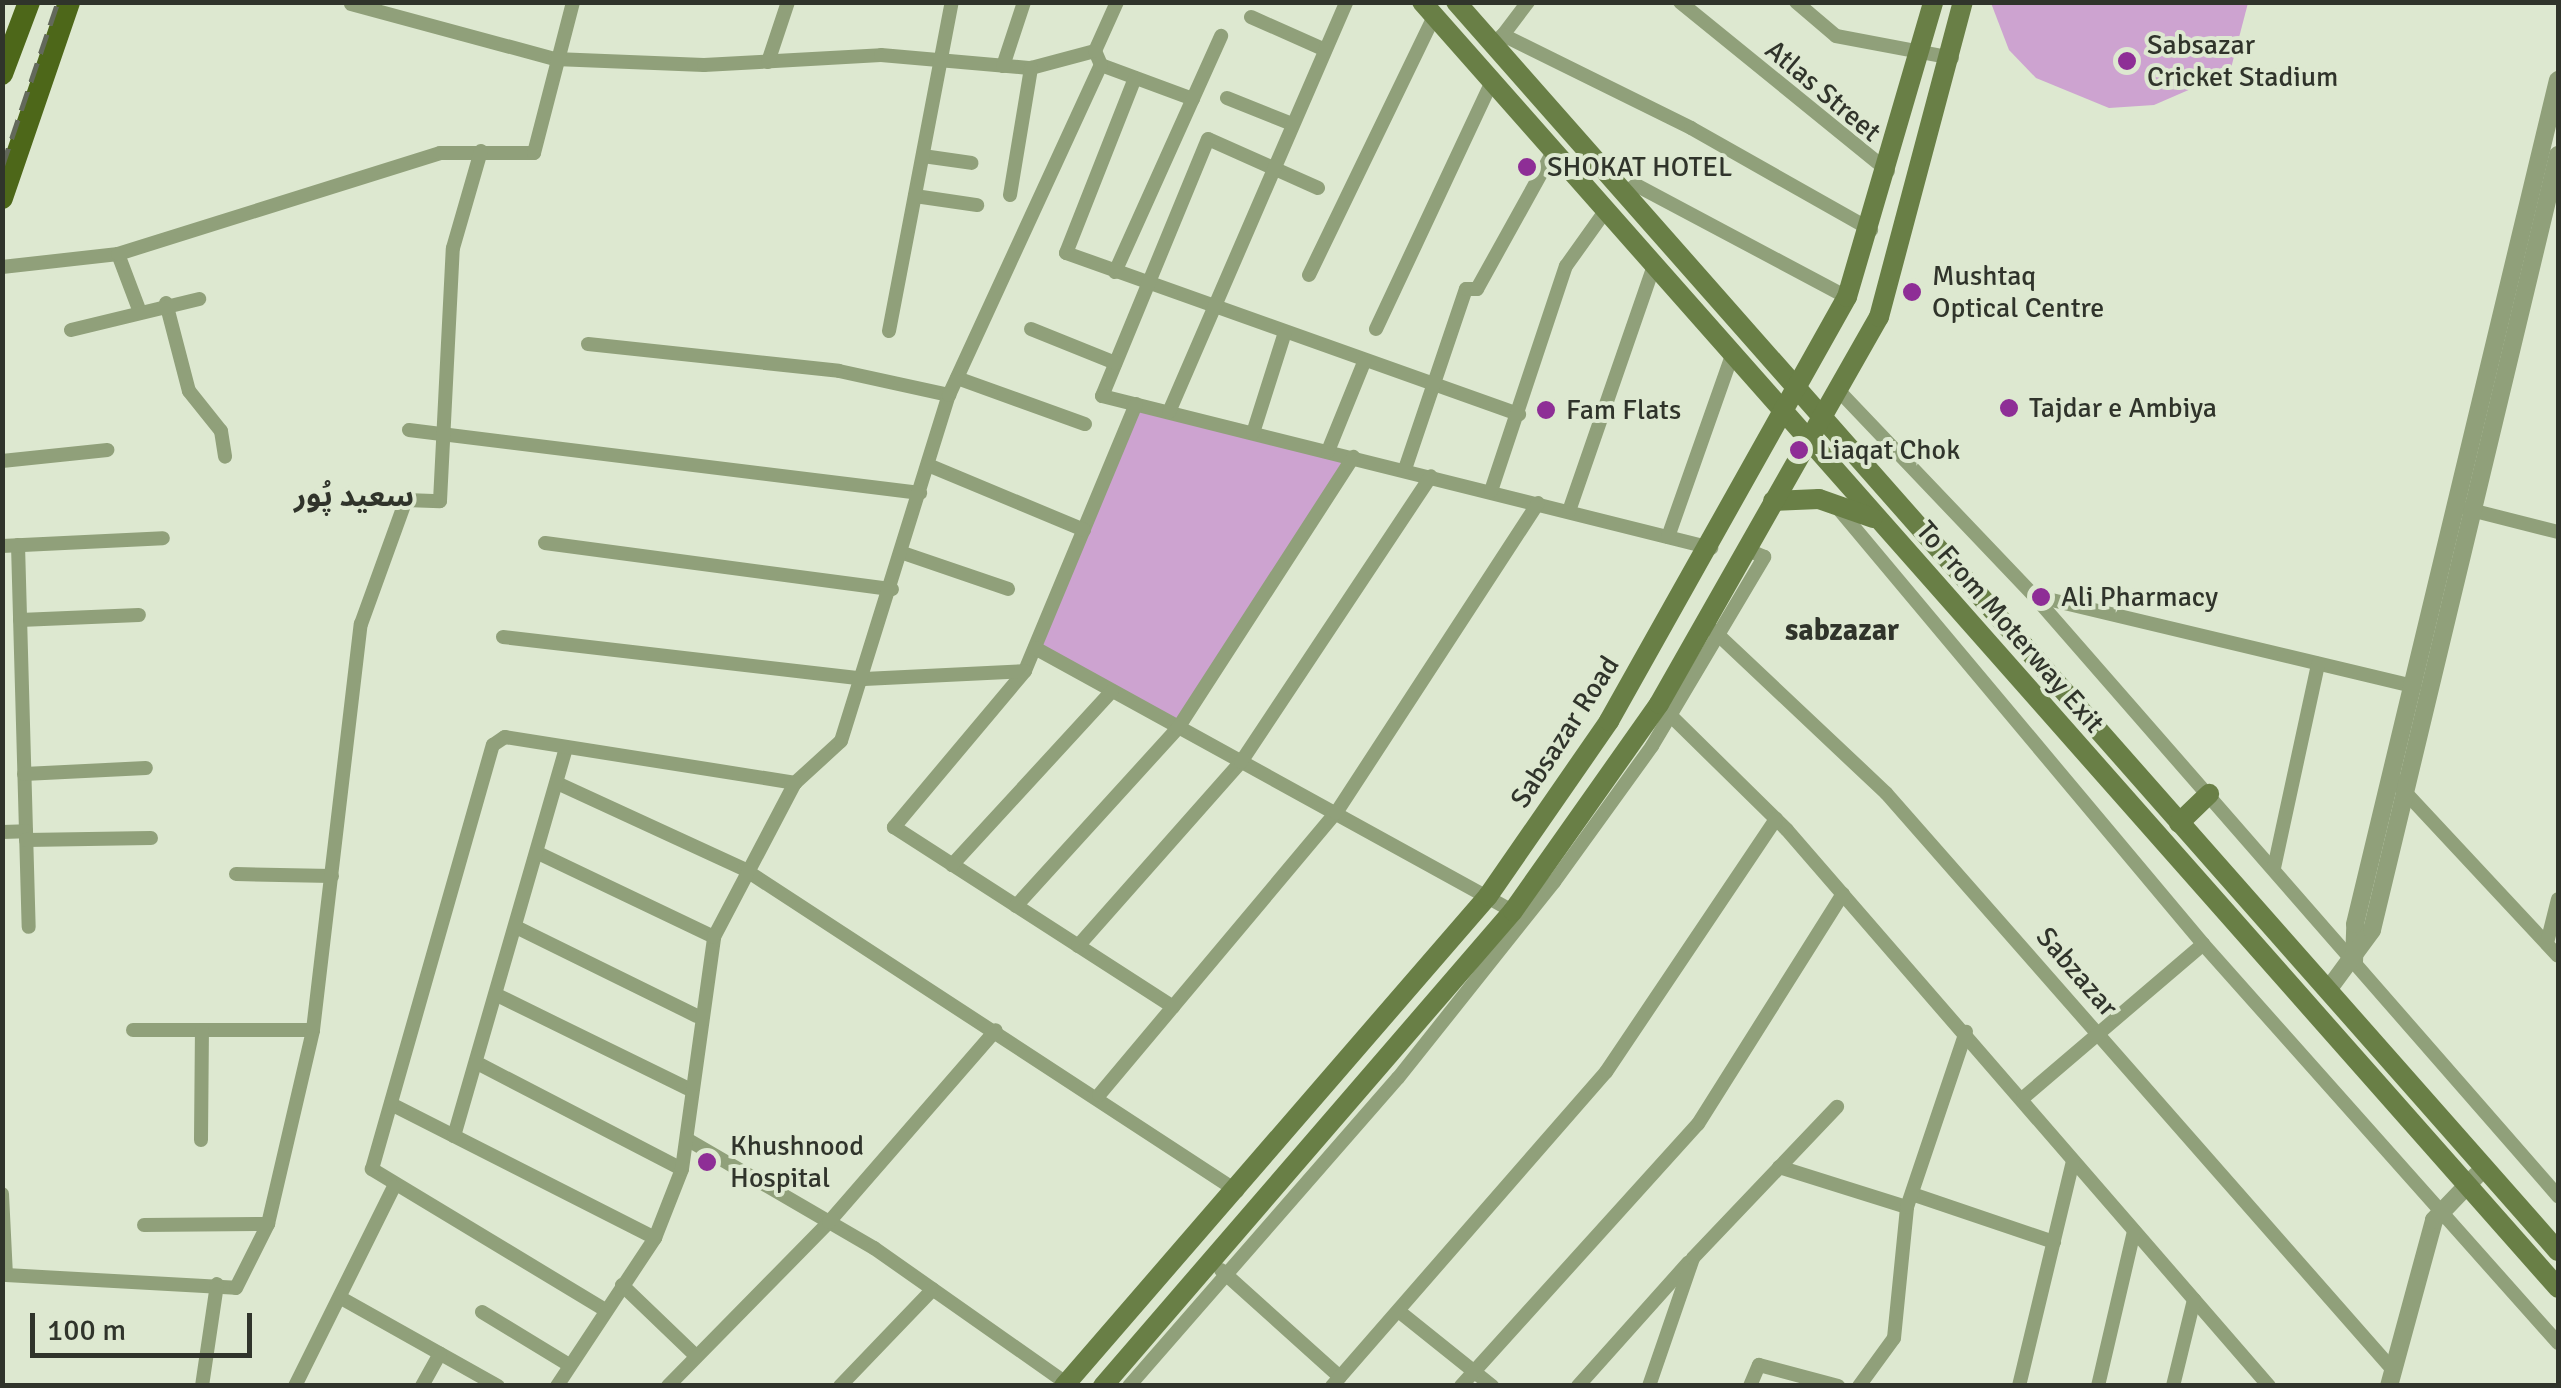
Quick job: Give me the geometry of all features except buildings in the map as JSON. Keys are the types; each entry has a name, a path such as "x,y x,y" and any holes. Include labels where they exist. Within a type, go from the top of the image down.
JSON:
{"main road":[{"path":"2,74 29,2"},
{"path":"2,198 70,2"},
{"name":"To From Moterway Exit","path":"1456,2 1498,39 1625,193 1822,419 2558,1251"},
{"name":"Sabsazar Road","path":"1058,1383 1095,1351 1238,1191 1488,896 1712,548 1848,297 1890,172 1933,2"},
{"path":"1095,1351 1116,1380 1221,1270 1520,915 1665,710 1712,630 1746,548 1838,391 1890,292 1964,2"},
{"name":"To From Moterway Exit","path":"1428,9 1808,444 1880,520 2558,1288"},
{"path":"1772,501 1832,501 1880,520"},
{"path":"2179,824 2209,794"}],"street":[{"path":"2,268 118,254 325,196 408,162 480,151 534,154 555,59 573,2"},
{"path":"768,62 788,2"},
{"path":"890,331 952,2"},
{"path":"1003,66 1024,2"},
{"path":"557,1386 602,1308 654,1238 682,1169 690,1141 697,1016 714,937 744,869 795,783 841,741 892,589 948,395 1098,58 1117,2"},
{"path":"1169,412 1346,2"},
{"path":"1528,2 1498,39 1871,230"},
{"name":"Atlas Street","path":"1680,2 1890,172"},
{"path":"1796,2 1836,36 1952,58"},
{"path":"351,4 555,59 941,62 1031,68 1098,58 1135,78 1193,99"},
{"path":"1309,275 1428,9"},
{"path":"1251,17 1325,50"},
{"path":"1115,272 1221,36"},
{"path":"1010,195 1031,68"},
{"path":"1135,78 1064,246 1115,272 1215,310 1519,414"},
{"path":"1376,329 1492,80"},
{"path":"2328,990 2354,962 2372,930 2407,794 2464,508 2558,80"},
{"path":"1227,98 1292,124"},
{"path":"1318,188 1208,139 1102,396 1712,548"},
{"path":"1405,469 1466,289 1477,289 1554,150"},
{"path":"2,1194 6,1274 236,1288 268,1224 313,1030 361,624 406,500 440,501 453,248 480,151"},
{"path":"2354,962 2414,686 2558,155"},
{"path":"923,156 972,163"},
{"path":"1625,193 1636,185 1848,297"},
{"path":"915,196 976,205"},
{"path":"1491,491 1566,266 1606,210"},
{"path":"118,254 138,307"},
{"path":"1569,511 1654,265"},
{"path":"71,330 138,307 200,300"},
{"path":"166,303 189,391 221,431 226,456"},
{"path":"1031,329 1115,364"},
{"path":"1253,433 1284,335"},
{"path":"588,344 839,371 948,395"},
{"path":"1668,537 1732,355"},
{"path":"1328,451 1365,360"},
{"path":"957,378 1085,424"},
{"path":"1838,391 2034,596 2558,1196"},
{"path":"1136,404 1025,670 894,827 1173,1007"},
{"path":"408,430 920,493"},
{"path":"2,461 107,450"},
{"path":"1016,906 1178,728 1353,456"},
{"path":"928,466 1084,530"},
{"path":"1078,946 1241,762 1431,476"},
{"path":"1832,501 2203,944 2558,1342"},
{"path":"1099,1095 1336,814 1538,503"},
{"path":"2464,508 2558,532"},
{"path":"29,927 20,620 10,545 163,538"},
{"path":"545,543 892,589"},
{"path":"903,553 1008,589"},
{"path":"2034,596 2414,686"},
{"path":"20,620 139,614"},
{"name":"Sabzazar","path":"1712,630 1886,793 2390,1377"},
{"path":"503,638 864,679 1025,670"},
{"path":"1035,648 1520,915"},
{"path":"2274,868 2318,664"},
{"path":"952,865 1112,691"},
{"path":"1665,710 1776,819 1844,894 2269,1386"},
{"path":"602,1308 394,1188 372,1168 494,744 505,738 795,783"},
{"path":"454,1136 481,1065 566,749"},
{"path":"24,774 146,768"},
{"path":"2392,778 2558,956"},
{"path":"557,783 744,869 1099,1095 1238,1191"},
{"path":"1221,1270 1336,1381 1401,1313 1606,1072 1776,819"},
{"path":"2,832 151,838"},
{"path":"538,853 714,937"},
{"path":"236,874 332,876"},
{"path":"1461,1386 1698,1124 1844,894"},
{"path":"2547,943 2558,899"},
{"path":"518,928 697,1016"},
{"path":"2023,1098 2203,944"},
{"path":"499,996 692,1090"},
{"path":"132,1030 313,1030"},
{"path":"201,1140 202,1030"},
{"path":"668,1386 694,1354 829,1222 996,1030"},
{"path":"1859,1386 1894,1338 1910,1201 1966,1032"},
{"path":"481,1065 682,1169"},
{"path":"391,1104 654,1238"},
{"path":"1578,1386 1837,1107"},
{"path":"690,1141 829,1222 933,1289 1058,1383"},
{"path":"2019,1386 2073,1161"},
{"path":"1779,1167 2054,1242"},
{"path":"2390,1377 2441,1211 2485,1168"},
{"path":"295,1386 394,1188"},
{"path":"144,1225 268,1224"},
{"path":"2098,1386 2134,1231"},
{"path":"1649,1386 1693,1258"},
{"path":"202,1386 218,1284"},
{"path":"622,1286 694,1354"},
{"path":"840,1386 933,1289"},
{"path":"341,1298 498,1386"},
{"path":"2173,1386 2194,1300"},
{"path":"482,1312 568,1365"},
{"path":"1401,1313 1492,1386"},
{"path":"422,1386 440,1354"},
{"path":"1750,1386 1758,1365 1838,1386"},
{"path":"2251,1386 2255,1370"}],"shaded area":[{"name":"Sabsazar Cricket Stadium","path":"1991,2 2248,3 2230,72 2154,105 2109,108 2036,78 2009,50"},
{"path":"1136,404 1353,457 1184,731 1035,648"}],"railway":[{"path":"2,167 58,2"}],"place":[{"name":"Sabsazar Cricket Stadium","path":"2127,61"},
{"name":"SHOKAT HOTEL","path":"1527,167"},
{"name":"Mushtaq Optical Centre","path":"1912,292"},
{"name":"Tajdar e Ambiya","path":"2009,408"},
{"name":"Fam Flats","path":"1546,410"},
{"name":"Liaqat Chok","path":"1799,450"},
{"name":"Ali Pharmacy","path":"2041,597"},
{"name":"Khushnood Hospital","path":"707,1162"}],"district":[{"name":"سعید پُور","path":"354,497"},
{"name":"sabzazar","path":"1842,631"}]}
